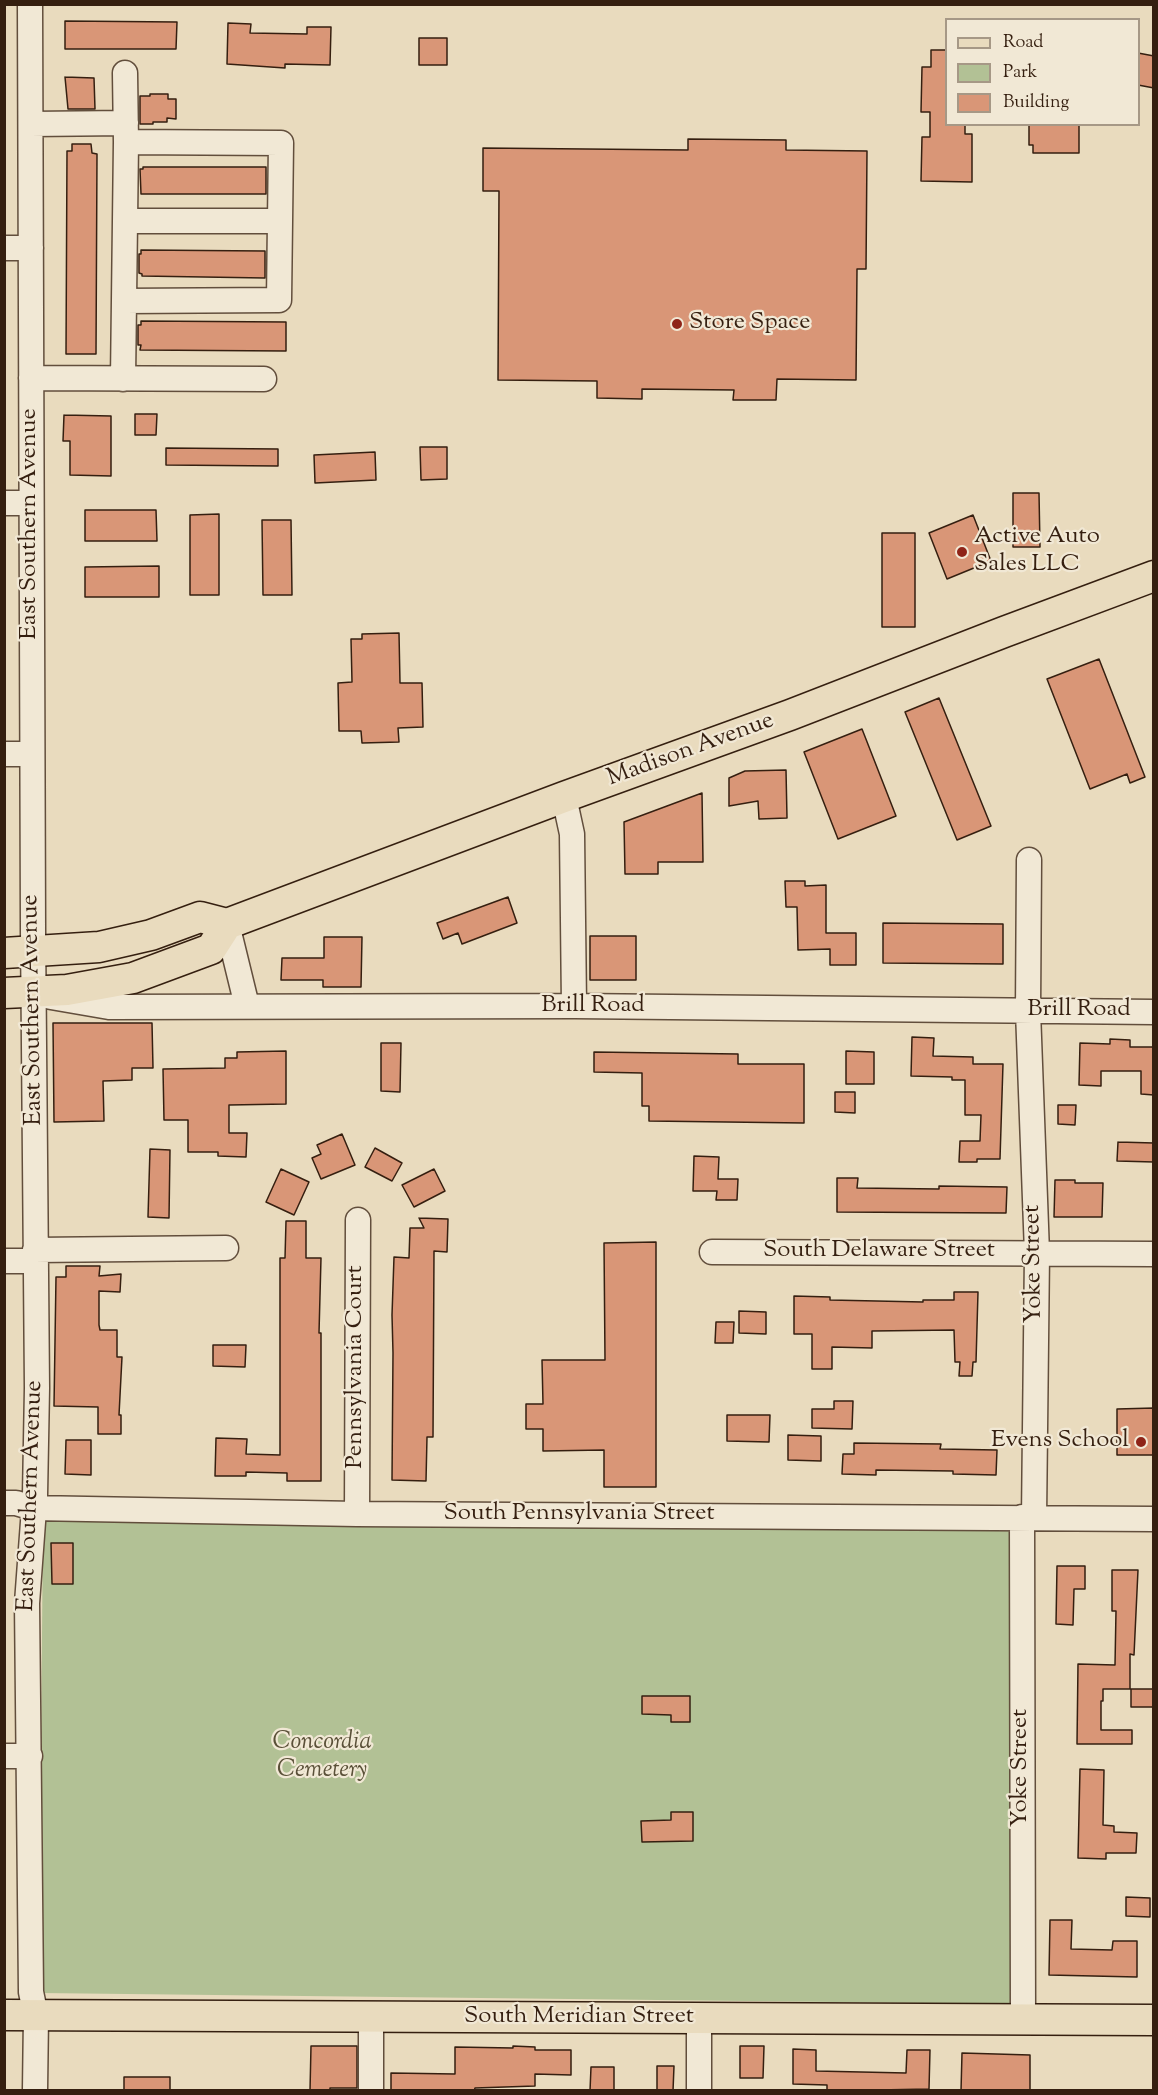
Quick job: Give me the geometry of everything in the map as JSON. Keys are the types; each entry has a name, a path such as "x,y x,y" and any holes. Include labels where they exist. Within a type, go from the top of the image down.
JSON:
{"main road":[{"name":"Madison Avenue","path":"227,924 564,797 780,719 1154,576"},
{"path":"4,993 102,985 133,978 211,949 227,924 200,917 152,935 99,947 19,953"},
{"name":"South Meridian Street","path":"4,2015 1154,2020"}],"street":[{"name":"East Southern Avenue","path":"30,4 32,754 19,953 34,992 37,1388 27,1603 32,1992 36,2016 35,2091"},
{"path":"123,379 126,221 125,73"},
{"path":"31,124 281,143 279,300 124,301"},
{"path":"126,221 280,221"},
{"path":"4,248 31,248"},
{"path":"31,378 264,380"},
{"path":"4,503 31,503"},
{"path":"4,754 32,754"},
{"path":"564,797 572,834 574,1006"},
{"name":"Yoke Street","path":"1023,2019 1028,1518 1037,1252 1028,1011 1029,860"},
{"path":"227,924 247,1006"},
{"name":"Brill Road","path":"34,992 109,1007 574,1006 1154,1012"},
{"name":"Pennsylvania Court","path":"357,1514 358,1221"},
{"path":"4,1261 35,1255 226,1248"},
{"name":"South Delaware Street","path":"712,1252 1154,1254"},
{"name":"South Pennsylvania Street","path":"4,1503 16,1503 33,1508 357,1514 1154,1519"},
{"path":"4,1756 30,1756"},
{"path":"371,2017 371,2091"},
{"path":"699,2018 699,2091"}],"green space":[{"name":"Concordia Cemetery","path":"43,1516 1010,1530 1011,2004 39,1993"}],"building":[{"path":"65,21 177,22 176,49 65,49"},
{"path":"228,23 251,24 250,33 307,34 307,27 331,27 330,65 285,64 285,68 227,64"},
{"path":"419,38 447,38 447,65 419,65"},
{"path":"931,50 945,50 945,126 965,126 965,134 972,134 972,182 921,181 922,137 930,137 930,112 921,112 922,67 931,67"},
{"path":"1140,53 1154,56 1154,88 1140,85"},
{"path":"65,77 94,78 95,109 68,109"},
{"path":"150,94 168,94 168,99 176,99 176,119 167,118 167,122 140,124 140,96 150,96"},
{"path":"1029,126 1079,126 1079,153 1033,153 1033,145 1029,145"},
{"name":"Store Space","path":"688,139 786,140 786,150 867,151 866,269 857,269 856,380 777,379 776,400 733,400 734,390 642,389 642,399 597,398 597,381 498,380 499,191 483,191 483,148 688,150"},
{"path":"72,144 91,144 92,153 97,154 96,354 66,354 67,151 72,151"},
{"path":"143,167 266,167 266,194 141,194 140,169"},
{"path":"141,250 265,251 265,278 142,276 139,273"},
{"path":"141,321 286,322 286,351 140,350 138,325 141,325"},
{"path":"135,414 157,414 156,435 135,435"},
{"path":"64,415 111,416 111,476 70,475 70,441 63,441"},
{"path":"420,447 447,447 447,479 421,480"},
{"path":"166,448 278,449 278,466 166,465"},
{"path":"375,452 376,480 315,483 314,455"},
{"path":"1013,493 1039,493 1040,547 1013,547"},
{"path":"85,510 156,510 157,541 85,541"},
{"path":"219,514 219,595 190,595 190,515"},
{"name":"Active Auto Sales LLC","path":"973,515 991,561 947,579 929,533"},
{"path":"262,520 291,520 292,595 263,595"},
{"path":"882,533 915,533 915,627 882,627"},
{"path":"159,566 159,597 85,597 85,567"},
{"path":"399,633 400,683 422,683 423,727 398,728 399,742 362,743 361,731 339,731 338,683 352,682 351,639 362,639 362,634"},
{"path":"1099,659 1145,777 1130,783 1127,774 1090,789 1047,679"},
{"path":"939,698 991,826 957,840 905,712"},
{"path":"862,729 896,816 838,839 804,752"},
{"path":"786,770 787,818 759,819 758,801 729,806 729,778 745,771"},
{"path":"702,793 703,862 658,862 658,874 625,874 624,822"},
{"path":"785,881 805,881 805,886 826,885 826,933 856,933 856,965 830,965 830,949 798,950 797,907 786,907"},
{"path":"508,897 517,923 462,944 458,933 443,939 437,923"},
{"path":"883,923 1003,924 1003,964 883,963"},
{"path":"590,936 636,936 636,980 590,980"},
{"path":"324,937 362,937 361,987 323,987 323,980 281,980 282,958 324,958"},
{"path":"53,1023 152,1023 153,1068 132,1068 132,1080 103,1081 104,1121 54,1122"},
{"path":"912,1037 934,1038 933,1056 973,1057 973,1064 1003,1064 1000,1159 959,1162 960,1141 980,1141 981,1115 965,1115 965,1080 952,1080 952,1077 911,1076"},
{"path":"1110,1039 1130,1040 1130,1047 1154,1047 1154,1095 1141,1094 1141,1071 1101,1071 1101,1086 1079,1085 1080,1043 1110,1044"},
{"path":"381,1043 401,1043 400,1092 381,1091"},
{"path":"286,1051 286,1104 229,1105 229,1133 247,1133 246,1157 218,1156 218,1152 188,1152 188,1120 164,1120 163,1069 225,1068 225,1058 237,1058 237,1052"},
{"path":"846,1051 874,1052 874,1084 846,1084"},
{"path":"594,1052 738,1054 738,1064 804,1064 804,1123 649,1121 649,1106 642,1106 642,1073 594,1072"},
{"path":"835,1092 855,1092 855,1113 835,1112"},
{"path":"1058,1105 1076,1105 1075,1125 1058,1124"},
{"path":"342,1134 355,1165 321,1179 312,1158 321,1154 317,1145"},
{"path":"1118,1142 1154,1143 1154,1162 1117,1161"},
{"path":"375,1148 402,1163 392,1181 365,1167"},
{"path":"150,1149 170,1150 169,1218 148,1217"},
{"path":"694,1156 719,1157 718,1179 738,1179 737,1200 716,1200 717,1191 693,1191"},
{"path":"281,1169 309,1182 294,1215 266,1202"},
{"path":"434,1169 445,1191 414,1207 402,1185"},
{"path":"837,1178 858,1178 857,1188 1007,1187 1006,1213 837,1212"},
{"path":"1055,1180 1103,1183 1102,1217 1054,1217"},
{"path":"419,1218 448,1219 447,1252 434,1251 433,1437 427,1437 426,1481 392,1480 394,1257 409,1258 410,1228 424,1228"},
{"path":"286,1221 306,1221 306,1258 321,1258 319,1333 321,1333 321,1481 287,1481 287,1473 246,1472 246,1476 215,1476 216,1438 247,1439 246,1454 280,1455 280,1258 285,1258"},
{"path":"656,1242 656,1487 604,1487 604,1450 543,1451 543,1429 526,1429 526,1404 543,1404 542,1360 605,1360 604,1243"},
{"path":"66,1266 100,1266 99,1276 121,1274 120,1292 99,1291 99,1325 100,1330 117,1330 117,1357 122,1357 119,1415 121,1415 121,1434 98,1434 98,1407 54,1406 56,1277 66,1277"},
{"path":"954,1292 978,1292 976,1362 973,1362 972,1376 959,1376 960,1362 955,1362 954,1330 872,1331 872,1348 832,1347 832,1369 812,1369 812,1334 794,1334 794,1296 830,1297 830,1300 923,1302 923,1300 954,1300"},
{"path":"739,1311 766,1312 766,1334 739,1333"},
{"path":"716,1322 734,1322 733,1343 715,1343"},
{"path":"213,1345 246,1345 245,1367 213,1366"},
{"path":"834,1401 853,1401 852,1429 812,1428 812,1409 834,1409"},
{"path":"1154,1408 1154,1455 1117,1455 1117,1409"},
{"path":"727,1415 770,1415 769,1442 727,1441"},
{"path":"788,1435 821,1436 821,1461 788,1460"},
{"path":"66,1440 91,1440 91,1475 65,1474"},
{"path":"854,1443 941,1444 940,1449 997,1450 996,1475 953,1474 953,1471 876,1470 876,1475 842,1474 843,1454 854,1454"},
{"path":"51,1543 73,1543 73,1584 52,1584"},
{"path":"1057,1566 1085,1566 1085,1589 1074,1589 1073,1625 1056,1624"},
{"path":"1112,1570 1138,1570 1134,1655 1130,1654 1130,1689 1103,1689 1101,1730 1132,1730 1132,1744 1077,1744 1078,1664 1115,1665 1116,1611 1112,1611"},
{"path":"1131,1689 1154,1689 1154,1707 1131,1707"},
{"path":"642,1696 690,1696 690,1722 671,1722 671,1715 642,1714"},
{"path":"1080,1769 1104,1770 1103,1825 1114,1826 1114,1832 1137,1833 1136,1853 1106,1853 1106,1859 1078,1858"},
{"path":"671,1812 693,1812 693,1841 642,1842 641,1821 671,1820"},
{"path":"1126,1897 1150,1898 1150,1917 1126,1916"},
{"path":"1050,1920 1072,1920 1071,1949 1112,1950 1113,1941 1137,1941 1137,1977 1049,1975"},
{"path":"311,2046 357,2046 357,2088 310,2091"},
{"path":"513,2046 535,2047 535,2050 571,2050 571,2075 535,2074 535,2086 475,2088 474,2091 391,2091 391,2073 455,2074 455,2047 513,2048"},
{"path":"740,2046 764,2046 763,2078 740,2078"},
{"path":"793,2049 816,2050 816,2071 906,2073 907,2050 930,2050 929,2089 827,2091 827,2085 793,2084"},
{"path":"962,2053 1030,2055 1030,2091 961,2091"},
{"path":"657,2066 674,2066 673,2091 657,2091"},
{"path":"591,2067 614,2067 614,2091 590,2091"},
{"path":"124,2077 170,2077 170,2091 124,2091"}],"place":[{"name":"Store Space","path":"677,324"},
{"name":"Active Auto Sales LLC","path":"962,552"},
{"name":"Evens School","path":"1141,1442"}]}
